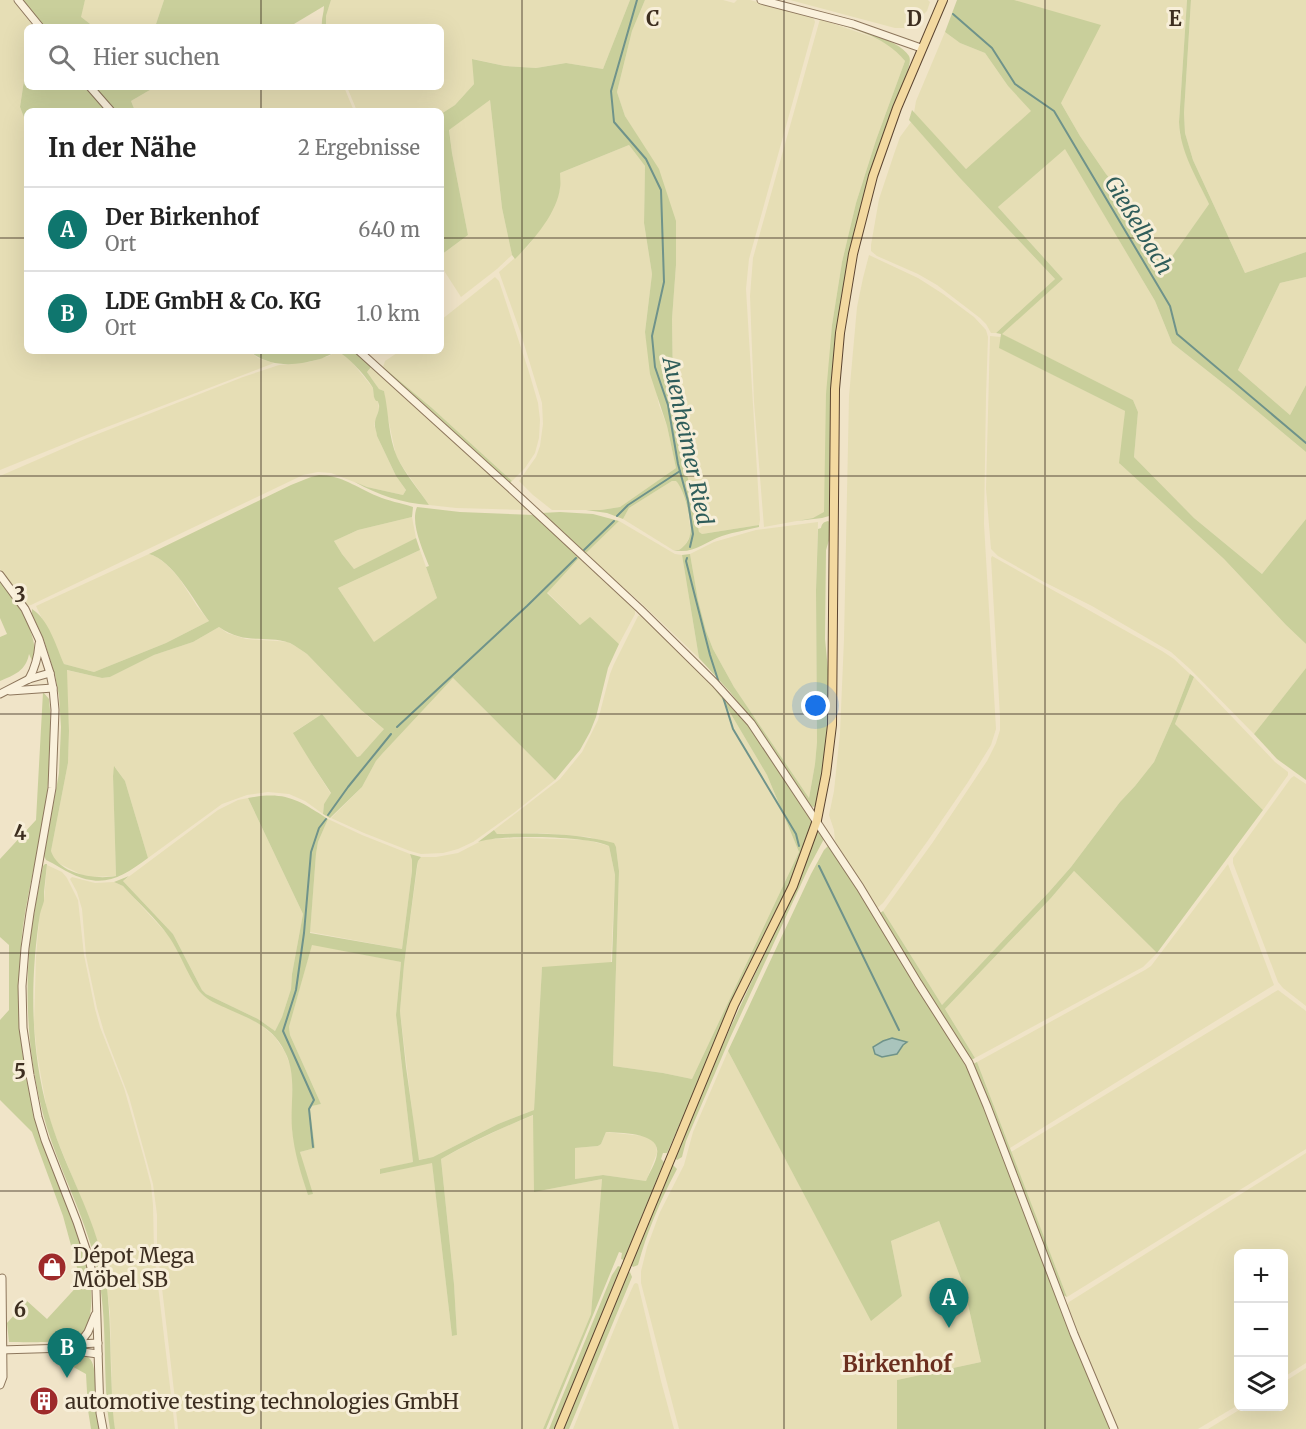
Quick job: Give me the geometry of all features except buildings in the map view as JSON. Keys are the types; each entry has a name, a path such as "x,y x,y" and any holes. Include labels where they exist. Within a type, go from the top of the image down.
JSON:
{"main road":[{"path":"559,1429 734,1005 792,886 817,820 832,725 835,389 840,333 853,254 873,176 897,108 941,4"}],"street":[{"path":"18,0 38,24"},
{"path":"761,0 853,24 921,48"},
{"path":"93,90 108,108"},
{"path":"362,354 640,609 715,683 751,723 860,887 969,1063 1114,1429"},
{"path":"0,575 25,609 39,639 53,688 55,710 52,788 25,948 22,986 23,1028 38,1117 77,1222 96,1289 100,1413 103,1429"},
{"path":"29,679 38,655 39,639"},
{"path":"0,694 29,679 50,673"},
{"path":"8,691 53,688"},
{"path":"0,1385 3,1377 2,1278"},
{"path":"79,1344 97,1313"},
{"path":"1,1350 68,1348 79,1344 98,1343"},
{"path":"68,1348 98,1354"}],"shaded area":[{"path":"0,0 13,0 31,24 24,24 24,81 20,107 24,117 24,354 253,354 274,363 0,470"},
{"path":"85,0 164,0 156,24 90,24 80,17"},
{"path":"331,0 630,0 603,69 566,63 536,68 505,66 473,59 474,84 455,105 444,112 444,108 356,108 348,90 444,90 444,24 326,24"},
{"path":"645,0 723,0 734,3 737,0 750,0 810,16 815,22 749,259 746,289 759,525 699,533 676,421 673,387 672,319 676,265 638,137 625,116 617,92 632,31"},
{"path":"790,0 928,0 930,2 927,11 913,25 895,28"},
{"path":"1014,0 1187,0 1180,134 1187,157 1209,204 1164,269 1125,196 1106,174 1061,103"},
{"path":"1191,0 1306,0 1306,252 1245,273 1193,160 1185,133 1184,113"},
{"path":"820,19 875,38 899,53 905,61 856,203 842,262 832,325 824,513 813,518 764,527 754,402 750,296 753,258"},
{"path":"945,32 960,43 985,53 1008,86 1032,111 966,169 914,113 916,101"},
{"path":"150,90 345,90 353,108 134,108 131,101"},
{"path":"490,100 502,208 512,255 461,297 444,271 444,253 468,235 449,129"},
{"path":"911,122 959,177 1055,279 996,333 991,333 980,318 937,285 871,251 879,199 900,137"},
{"path":"629,145 645,166 644,223 652,274 645,332 659,405 667,426 676,468 620,507 601,510 552,510 519,481 536,457 540,446 543,424 542,403 499,272 528,246 544,224 557,199 560,173"},
{"path":"1065,148 1155,301 1172,343 1306,452 1306,519 1262,574 1194,518 1134,457 1138,412 1133,400 1001,334 1063,279 998,207"},
{"path":"869,255 918,278 943,294 974,317 986,330 988,337 984,524 996,729 991,745 968,782 883,903 877,908 835,841 829,815 840,733 849,396 857,307"},
{"path":"495,277 499,281 529,372 538,403 540,420 535,453 512,481 383,367 385,361 396,354 444,354 444,318"},
{"path":"1306,277 1306,385 1290,415 1238,370 1280,283"},
{"path":"990,336 1001,337 1000,348 1125,411 1120,464 1224,559 1306,644 1306,668 1254,734 1171,652 1092,606 998,556 991,549 986,489"},
{"path":"342,354 373,388 379,409 374,425 377,436 396,476 406,490 403,495 367,487 331,473 318,472 303,475 26,606 0,569 0,476 85,439 243,377 279,365 309,362"},
{"path":"373,366 528,509 456,508 429,505 396,456 384,391 379,389 367,372"},
{"path":"672,481 680,484 690,526 690,536 684,547 679,550 673,550 623,519 629,508"},
{"path":"412,517 416,538 354,569 334,541 358,530"},
{"path":"619,521 675,554 682,555 699,658 585,554"},
{"path":"818,522 817,742 809,798 734,687 713,649 698,600 690,554 714,542 756,530"},
{"path":"420,550 437,598 374,643 338,588"},
{"path":"149,554 167,565 179,578 209,621 166,643 94,672 64,664 36,606"},
{"path":"992,556 1162,651 1190,674 1154,762 1120,802 1071,867 942,1005 883,911 987,761 1000,730"},
{"path":"579,558 635,610 619,644 590,618 580,625 547,592"},
{"path":"641,615 709,682 722,699 767,775 799,852 692,1079 613,1066 619,871 616,847 589,837 540,833 497,834 494,830 560,779 582,752 598,720 614,664 638,616"},
{"path":"219,627 227,633 246,639 288,642 297,647 307,654 361,710 385,728 360,756 356,757 322,714 294,732 331,794 324,804 323,814 305,801 289,794 268,792 247,795 222,804 148,858 125,781 115,767 113,776 116,876 90,877 58,863 51,851 68,763 66,670 102,678 110,677 154,655 193,642"},
{"path":"1194,677 1275,762 1288,772 1263,810 1175,724"},
{"path":"453,678 555,780 473,842 443,853 421,854 410,851 331,818 362,787 382,754"},
{"path":"1294,776 1306,784 1306,1006 1278,982 1233,863 1233,858"},
{"path":"248,798 303,914 291,989 275,1031 258,1019 206,994 173,934 123,881 218,810 238,800"},
{"path":"328,819 410,854 412,871 402,949 310,932 316,854 318,842"},
{"path":"485,839 587,840 609,846 615,875 611,963 542,968 534,1110 498,1124 433,1157 418,1160 400,1011 418,861 421,857 458,853"},
{"path":"1228,864 1274,985 1010,1148 977,1062 1151,966"},
{"path":"47,865 62,872 78,900 84,955 95,1009 124,1088 151,1185 154,1252 175,1429 115,1429 110,1312 101,1255 90,1220 54,1132 47,1110 37,1054 34,1024 36,956"},
{"path":"1074,871 1157,953 1143,967 975,1058 945,1009"},
{"path":"72,877 95,883 114,882 123,886 170,937 204,996 260,1024 275,1037 290,1065 292,1128 308,1195 300,1152 315,1148 310,1109 311,1106 321,1104 290,1035 289,1027 312,944 401,962 396,1015 413,1162 380,1170 381,1174 432,1162 452,1336 457,1335 454,1284 441,1159 534,1115 534,1192 602,1179 591,1314 543,1429 178,1429 157,1245 157,1215 153,1184 129,1097 97,1008 86,956 82,909 70,879"},
{"path":"1278,990 1306,1011 1306,1149 1067,1297 1011,1152"},
{"path":"728,1051 871,1320 902,1296 891,1241 939,1221 964,1287 981,1362 897,1380 897,1429 679,1429 641,1283 641,1271 660,1212 684,1165 693,1132"},
{"path":"606,1132 644,1136 656,1145 657,1153 646,1181 603,1175 575,1179 575,1148 598,1146"},
{"path":"1306,1153 1306,1363 1288,1374 1288,1249 1234,1249 1234,1407 1198,1429 1118,1429 1067,1305"},
{"path":"636,1283 674,1429 573,1429 620,1315"},
{"path":"1306,1368 1306,1429 1208,1429 1237,1411 1288,1411 1288,1379"}],"green space":[{"path":"21,0 85,0 81,17 90,24 41,24"},
{"path":"164,0 331,0 326,24 322,24 324,6 294,24 156,24"},
{"path":"630,0 645,0 632,31 617,92 625,116 659,169 676,221 672,319 673,387 676,421 699,532 702,534 759,525 759,527 722,536 686,551 673,550 679,550 684,546 691,530 685,498 676,481 672,481 629,508 623,519 607,513 586,510 620,507 676,468 667,426 650,374 645,332 652,274 644,223 645,166 629,145 560,173 558,197 549,217 515,259 512,255 502,208 490,100 449,130 468,235 444,253 444,112 455,105 474,84 472,59 505,66 536,68 566,63 603,69"},
{"path":"957,0 1014,0 1101,25 1061,103 1106,174 1125,196 1164,268 1209,204 1182,144 1179,122 1187,0 1191,0 1184,113 1185,133 1193,160 1245,273 1306,252 1306,277 1280,283 1238,370 1290,415 1306,385 1306,452 1172,343 1155,301 1065,149 998,207 1063,279 1002,334 1133,400 1138,412 1134,457 1194,518 1262,574 1306,519 1306,644 1224,559 1119,463 1125,411 999,348 1001,334 996,333 1055,279 909,120 912,110 966,169 1031,111 1008,86 985,53 960,43 945,32"},
{"path":"820,19 854,28 894,43 903,49 910,61 878,152 847,264 838,320 833,376 829,516 797,521 813,518 824,512 826,394 832,325 842,262 856,203 905,61 897,52 877,39 855,29"},
{"path":"24,81 24,90 88,90 104,108 24,108 24,117 20,107"},
{"path":"98,90 150,90 131,101 134,108 112,108"},
{"path":"253,354 332,354 292,364 275,363"},
{"path":"341,354 359,354 372,366 367,372 379,389 384,391 390,433 397,457 429,505 390,498 355,482 403,495 406,490 396,476 377,436 375,425 379,405 374,397 373,388"},
{"path":"383,367 432,408 512,481 508,484"},
{"path":"319,475 342,480 381,498 413,507 412,517 358,530 334,541 354,569 416,538 420,550 338,588 374,642 437,598 416,528 417,507 460,512 534,515 579,558 547,593 580,625 590,617 619,644 608,668 596,717 580,750 555,780 453,678 376,761 362,787 330,818 323,814 324,804 331,793 293,733 322,714 357,757 384,729 361,710 307,654 294,645 272,639 238,636 219,627 193,642 154,655 110,677 102,678 67,670 68,763 51,851 61,865 78,874 98,877 116,876 114,766 125,781 148,858 130,871 103,881 83,878 46,860 44,856 59,773 61,727 55,675 32,609 47,626 64,664 94,672 166,643 209,621 175,573 158,558 149,554 291,485"},
{"path":"541,513 593,514 619,521 585,554"},
{"path":"828,521 830,522 830,537 826,550 825,639 828,670 827,732 817,806 813,807 751,719 699,658 682,555 690,554 698,600 713,649 734,687 809,798 817,742 818,529"},
{"path":"0,579 26,619 34,642 35,653 34,665 29,654 22,668 0,681 0,637 7,634 0,618"},
{"path":"1306,668 1306,780 1277,759 1254,734"},
{"path":"1190,674 1194,677 1175,724 1263,810 1157,953 1074,871 945,1009 975,1058 971,1060 947,1025 880,913 883,911 942,1005 1071,867 1120,802 1154,762"},
{"path":"709,682 759,737 813,818 785,894 738,992 667,1153 663,1153 661,1159 664,1162 624,1260 621,1259 622,1253 619,1252 546,1429 543,1429 591,1314 602,1179 534,1192 533,1115 441,1159 454,1284 457,1335 452,1336 432,1163 380,1174 380,1169 413,1162 396,1015 401,962 312,945 289,1027 290,1035 321,1104 312,1106 310,1109 315,1148 300,1152 313,1194 308,1195 293,1138 292,1080 285,1052 275,1037 261,1025 204,996 195,985 164,930 123,886 114,882 129,876 123,881 173,934 206,994 258,1019 275,1031 291,989 303,914 248,798 281,796 290,798 328,819 318,842 316,854 310,933 402,949 412,871 410,854 421,857 417,866 400,1011 419,1160 433,1157 498,1124 534,1110 542,967 612,962 615,875 609,846 583,840 544,837 489,839 478,842 494,830 497,834 556,834 614,843 619,871 613,1066 692,1079 799,852 767,775 722,699","holes":["606,1132 638,1135 653,1141 657,1147 657,1154 646,1181 603,1175 575,1179 575,1148 598,1146"]},
{"path":"43,692 49,699 50,765 46,801 21,944 19,999 21,1035 25,1071 34,1110 83,1248 89,1275 91,1301 88,1325 82,1334 75,1338 46,1342 9,1342 7,1323 27,1301 47,1319 81,1282 63,1216 32,1132 0,1100 0,1020 9,1010 9,945 0,937 0,859 36,820"},
{"path":"818,832 821,832 824,839 730,1038 686,1141 682,1157 677,1160 674,1157 699,1098"},
{"path":"828,846 831,846 972,1078 1111,1429 897,1429 897,1380 981,1362 964,1287 939,1221 891,1241 902,1296 871,1321 728,1051 811,874"},
{"path":"45,864 47,864 44,901 40,914 34,963 35,1039 48,1112 97,1238 105,1271 115,1429 110,1429 102,1297 95,1259 83,1221 47,1128 36,1082 29,1036 30,942"},
{"path":"977,1062 1067,1297 1063,1295 973,1064"},
{"path":"673,1165 677,1169 654,1217 638,1265 633,1267 631,1265"},
{"path":"618,1266 621,1267 555,1429 549,1429 612,1275"},
{"path":"630,1272 632,1277 569,1429 562,1429 628,1273"},
{"path":"48,1353 77,1353 90,1359 95,1378 95,1405 99,1429 91,1429 86,1374"}],"water":[{"path":"892,1038 907,1042 897,1054 882,1057 875,1054 873,1047"}],"waterway":[{"name":"Auenheimer Ried","path":"637,0 611,91 614,122 646,159 661,190 664,282 652,336 655,367 668,405 678,464 688,501 693,534 690,547"},
{"name":"Gießelbach","path":"953,14 992,48 1015,84 1054,111 1170,306 1177,334 1306,443"},
{"path":"617,516 628,505 680,471"},
{"path":"584,550 614,521"},
{"path":"397,727 576,558"},
{"name":"Auenheimer Ried","path":"687,558 719,683"},
{"name":"Auenheimer Ried","path":"723,697 733,729 796,834 799,846"},
{"path":"328,815 391,734"},
{"path":"313,1147 309,1109 314,1100 283,1031 296,990 311,852 319,828 326,819"},
{"name":"Auenheimer Ried","path":"819,866 899,1030"}],"place":[{"name":"Dépot Mega Möbel SB","path":"52,1267"},
{"name":"Der Birkenhof","path":"949,1328"},
{"name":"LDE GmbH & Co. KG","path":"67,1378"},
{"name":"automotive testing technologies GmbH","path":"44,1401"}],"district":[{"name":"Birkenhof","path":"897,1364"}]}
